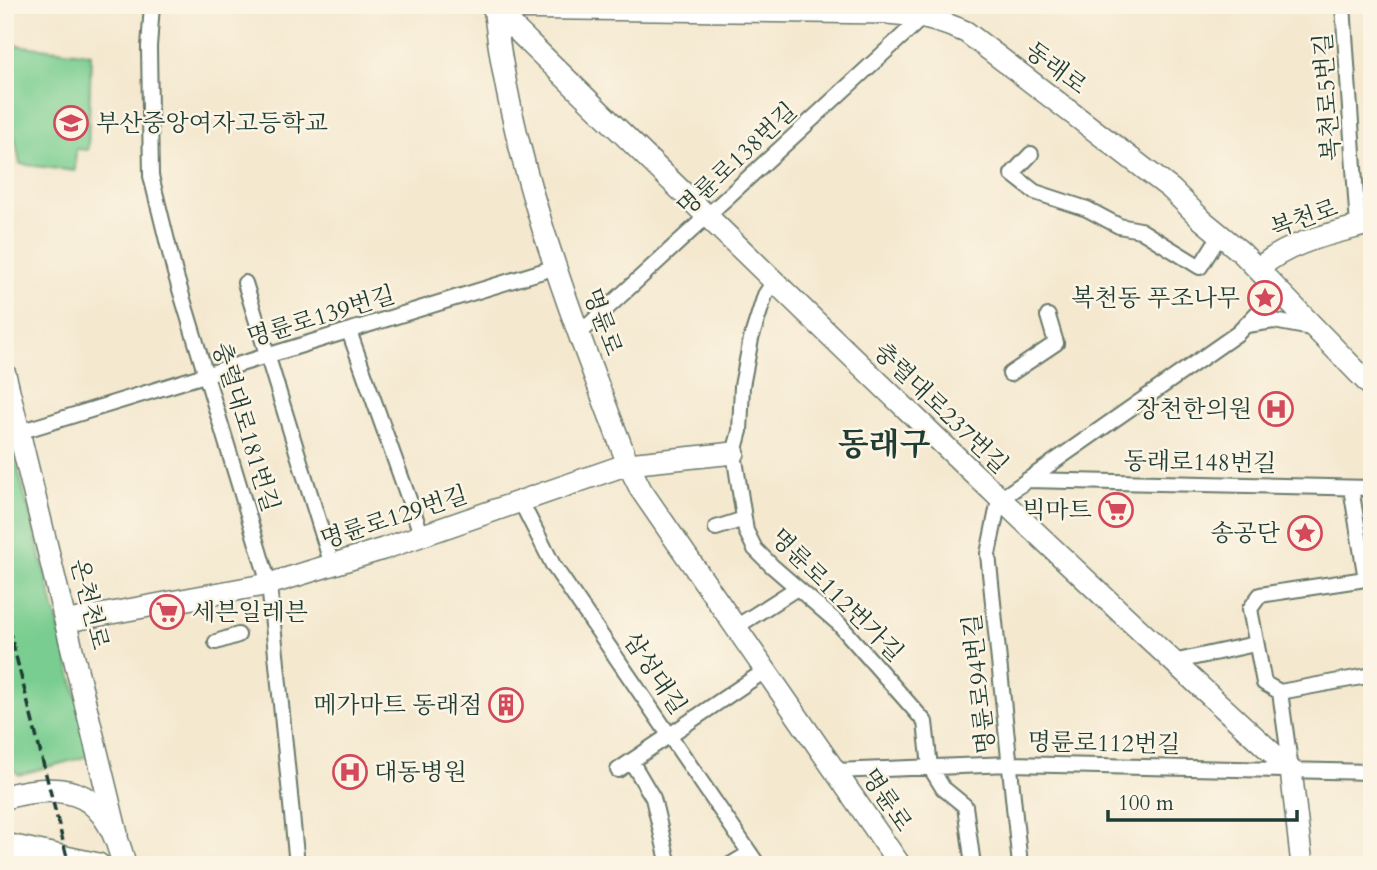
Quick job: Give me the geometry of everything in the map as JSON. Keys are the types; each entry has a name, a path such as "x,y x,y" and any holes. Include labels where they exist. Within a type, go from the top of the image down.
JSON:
{"main road":[{"path":"5,797 58,787 86,798 102,815 122,856"},
{"path":"5,845 98,865"}],"street":[{"name":"충렬대로181번길","path":"152,5 149,47 151,176 161,225 269,584 297,865"},
{"name":"복천로5번길","path":"1343,5 1365,225"},
{"name":"동래로","path":"493,6 924,16 966,32 1171,189 1258,269 1311,328 1372,387"},
{"name":"충렬대로237번길","path":"493,6 773,283 999,500 1291,771"},
{"name":"명륜로","path":"493,6 510,106 556,267 628,464 641,490 900,865"},
{"name":"명륜로138번길","path":"579,334 924,16"},
{"path":"1031,154 1012,174 1035,192 1087,209 1119,226 1140,230 1200,267 1220,235"},
{"name":"복천로","path":"1258,269 1276,253 1365,225"},
{"name":"명륜로139번길","path":"19,432 556,267"},
{"name":"명륜로112번가길","path":"773,283 765,295 751,339 742,386 740,431 734,453 744,519 755,549 839,624 925,722 930,767"},
{"path":"246,284 332,565"},
{"path":"999,500 1247,326 1275,287"},
{"path":"1010,374 1056,343 1048,316"},
{"path":"1247,326 1274,321 1311,328"},
{"path":"349,331 422,536"},
{"name":"온천천로","path":"5,374 68,621 122,856"},
{"name":"명륜로129번길","path":"68,621 114,610 269,584 422,536 628,464 734,453"},
{"name":"동래로148번길","path":"1027,480 1372,488"},
{"path":"1351,488 1369,578 1260,595 1250,609 1264,683 1280,692 1372,675"},
{"name":"명륜로94번길","path":"999,500 988,554 1020,865"},
{"name":"삼성대길","path":"521,502 554,565 754,859"},
{"path":"716,528 744,519"},
{"path":"736,626 797,588"},
{"path":"216,642 238,635"},
{"path":"1172,662 1255,644"},
{"path":"618,770 765,670"},
{"path":"1280,692 1302,865"},
{"path":"631,761 653,798 669,865"},
{"name":"명륜로112번길","path":"835,771 1010,764 1372,772"},
{"path":"930,767 943,788 965,806 973,865"},
{"path":"730,865 754,859"}],"green space":[{"path":"5,44 91,54 88,150 76,149 75,171 20,164 11,116 5,115"},
{"path":"5,418 92,755 19,775 5,762"}],"railway":[{"path":"5,613 69,865"}],"place":[{"name":"부산중앙여자고등학교","path":"71,123"},
{"name":"복천동 푸조나무","path":"1265,298"},
{"name":"장천한의원","path":"1276,409"},
{"name":"빅마트","path":"1116,510"},
{"name":"송공단","path":"1305,533"},
{"name":"세븐일레븐","path":"167,612"},
{"name":"메가마트 동래점","path":"506,705"},
{"name":"대동병원","path":"350,772"}],"district":[{"name":"동래구","path":"884,444"}]}
